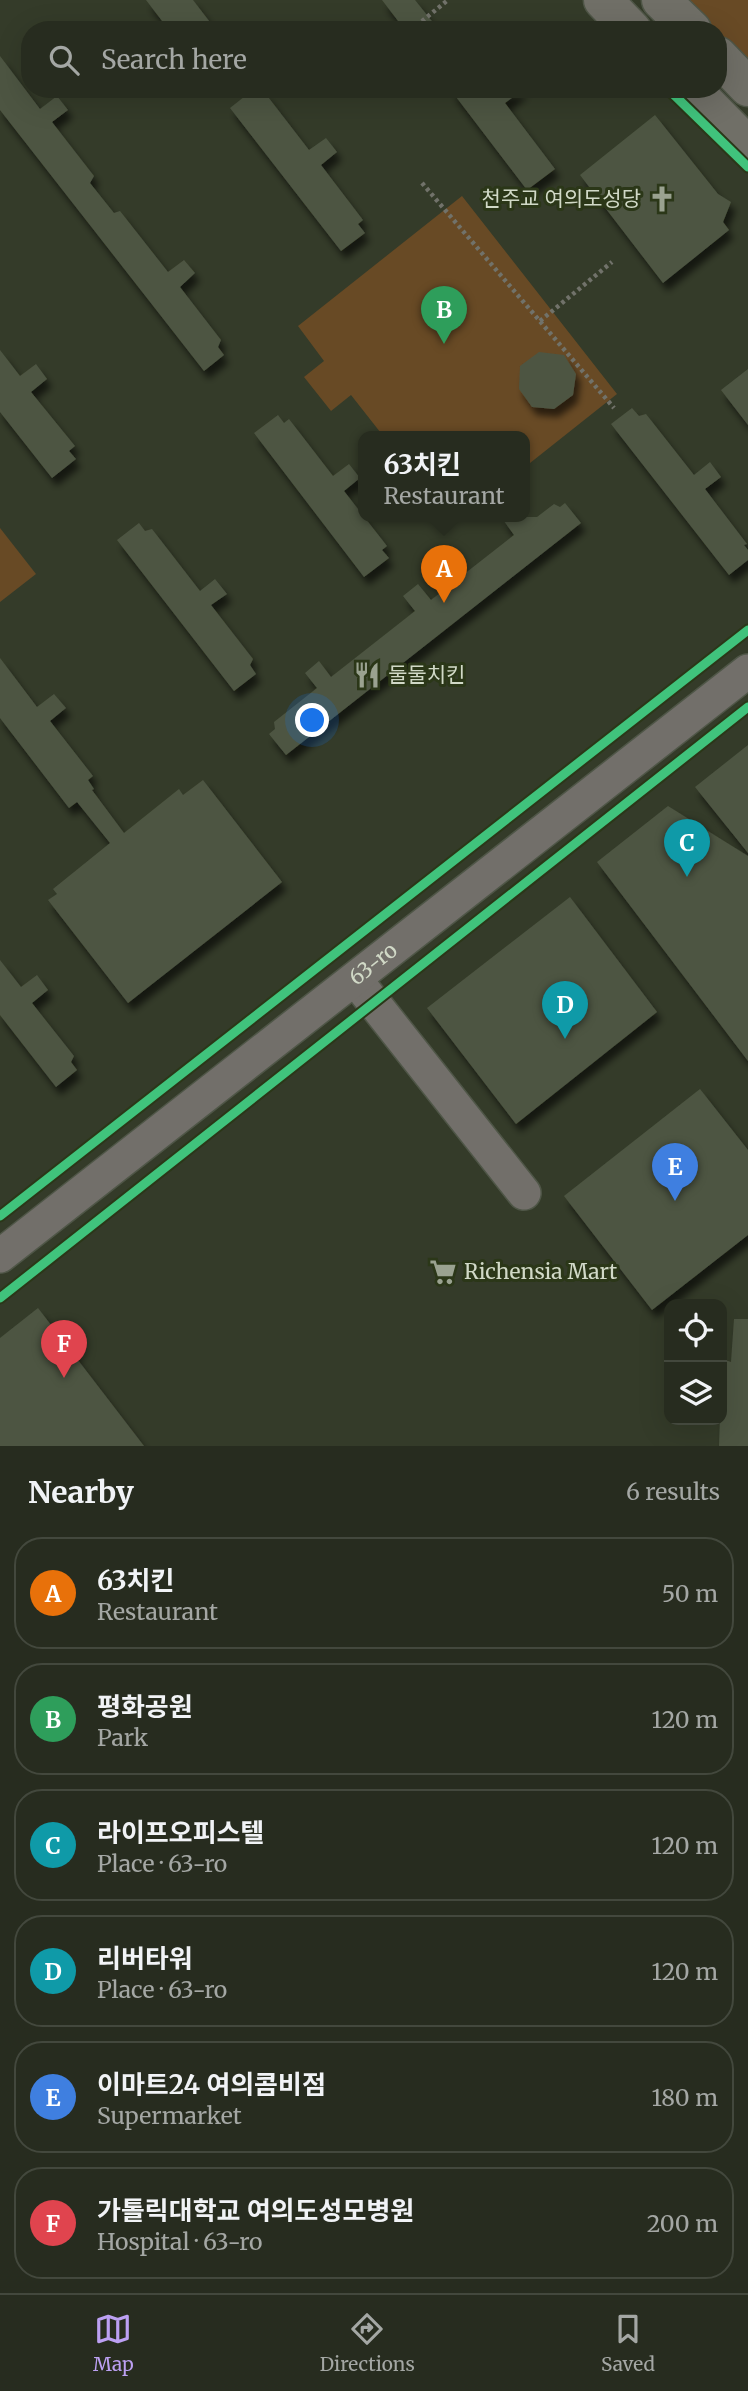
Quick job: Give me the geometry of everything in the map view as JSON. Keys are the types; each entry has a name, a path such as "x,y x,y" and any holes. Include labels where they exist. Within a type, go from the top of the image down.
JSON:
{"main road":[{"path":"603,0 623,21"},
{"path":"661,0 683,21"},
{"path":"727,65 748,87"},
{"path":"701,98 748,146"}],"street":[{"name":"63-ro","path":"0,1256 748,671"},
{"path":"355,979 524,1193"}],"path":[{"path":"422,21 447,0"},
{"path":"422,183 614,408"},
{"path":"540,321 612,262"}],"shaded area":[{"path":"649,0 748,0 748,92 727,73 727,21 671,21"},
{"path":"462,196 617,394 530,463 530,431 379,431 351,395 331,411 304,377 324,361 298,326"},
{"path":"0,528 36,574 0,602"}],"building":[{"path":"146,0 193,0 209,21 162,21"},
{"path":"382,0 415,0 432,21 398,21"},
{"path":"0,56 21,84 21,98 32,98 40,109 54,98 59,98 68,110 52,122 94,176 90,183 114,213 120,211 168,272 184,260 195,273 180,287 221,340 218,347 224,355 204,371 0,110"},
{"path":"243,98 269,98 309,150 326,138 337,152 321,165 363,220 358,224 365,233 341,251 230,108"},
{"path":"457,98 512,98 505,103 555,169 527,190"},
{"name":"천주교 여의도성당","path":"655,115 718,194 731,202 723,222 729,230 663,283 580,175"},
{"path":"0,350 20,376 36,364 47,379 31,392 75,446 69,451 76,459 52,478 0,412"},
{"path":"539,352 564,355 576,374 573,395 554,409 532,407 519,389 520,366"},
{"path":"748,369 748,425 721,390"},
{"path":"632,408 639,416 646,414 694,475 710,462 721,477 705,489 747,544 744,545 748,550 748,560 729,575 611,424"},
{"path":"278,415 284,423 289,419 333,476 349,464 358,480 344,491 358,509 358,522 368,522 387,546 382,550 389,558 364,577 254,433"},
{"path":"565,503 581,523 286,755 269,734 275,729 274,722 317,688 305,673 319,661 331,677 415,611 403,596 418,584 431,600 514,535 505,522 530,522 530,517 537,517 554,504 560,507"},
{"path":"139,523 145,531 152,529 200,591 215,579 227,594 211,605 253,659 250,665 256,674 234,691 117,540"},
{"path":"0,658 37,707 54,694 66,708 50,721 93,776 88,780 94,789 92,790 124,833 179,789 183,795 203,780 282,882 128,1003 48,900 57,894 53,889 110,843 77,802 69,808 0,718"},
{"path":"748,745 748,853 695,787"},
{"path":"668,806 748,856 748,1061 597,862"},
{"path":"570,897 657,1012 516,1124 427,1008"},
{"path":"0,960 21,987 37,975 48,990 32,1003 74,1056 71,1062 77,1070 56,1087 0,1015"},
{"path":"700,1089 748,1150 748,1235 652,1310 564,1196"},
{"path":"38,1308 144,1446 0,1446 0,1338"},
{"path":"734,1319 748,1319 748,1446 719,1446 720,1425 727,1425 727,1361 731,1362"}],"cycle path":[{"path":"677,98 748,167"},
{"path":"0,1216 748,630"},
{"path":"0,1298 748,707"}],"place":[{"name":"천주교 여의도성당","path":"662,199"},
{"name":"평화공원","path":"444,344"},
{"name":"63치킨","path":"444,603"},
{"name":"둘둘치킨","path":"367,675"},
{"name":"라이프오피스텔","path":"687,877"},
{"name":"리버타워","path":"565,1039"},
{"name":"이마트24 여의콤비점","path":"675,1201"},
{"name":"Richensia Mart","path":"443,1272"},
{"name":"가톨릭대학교 여의도성모병원","path":"64,1378"}]}
